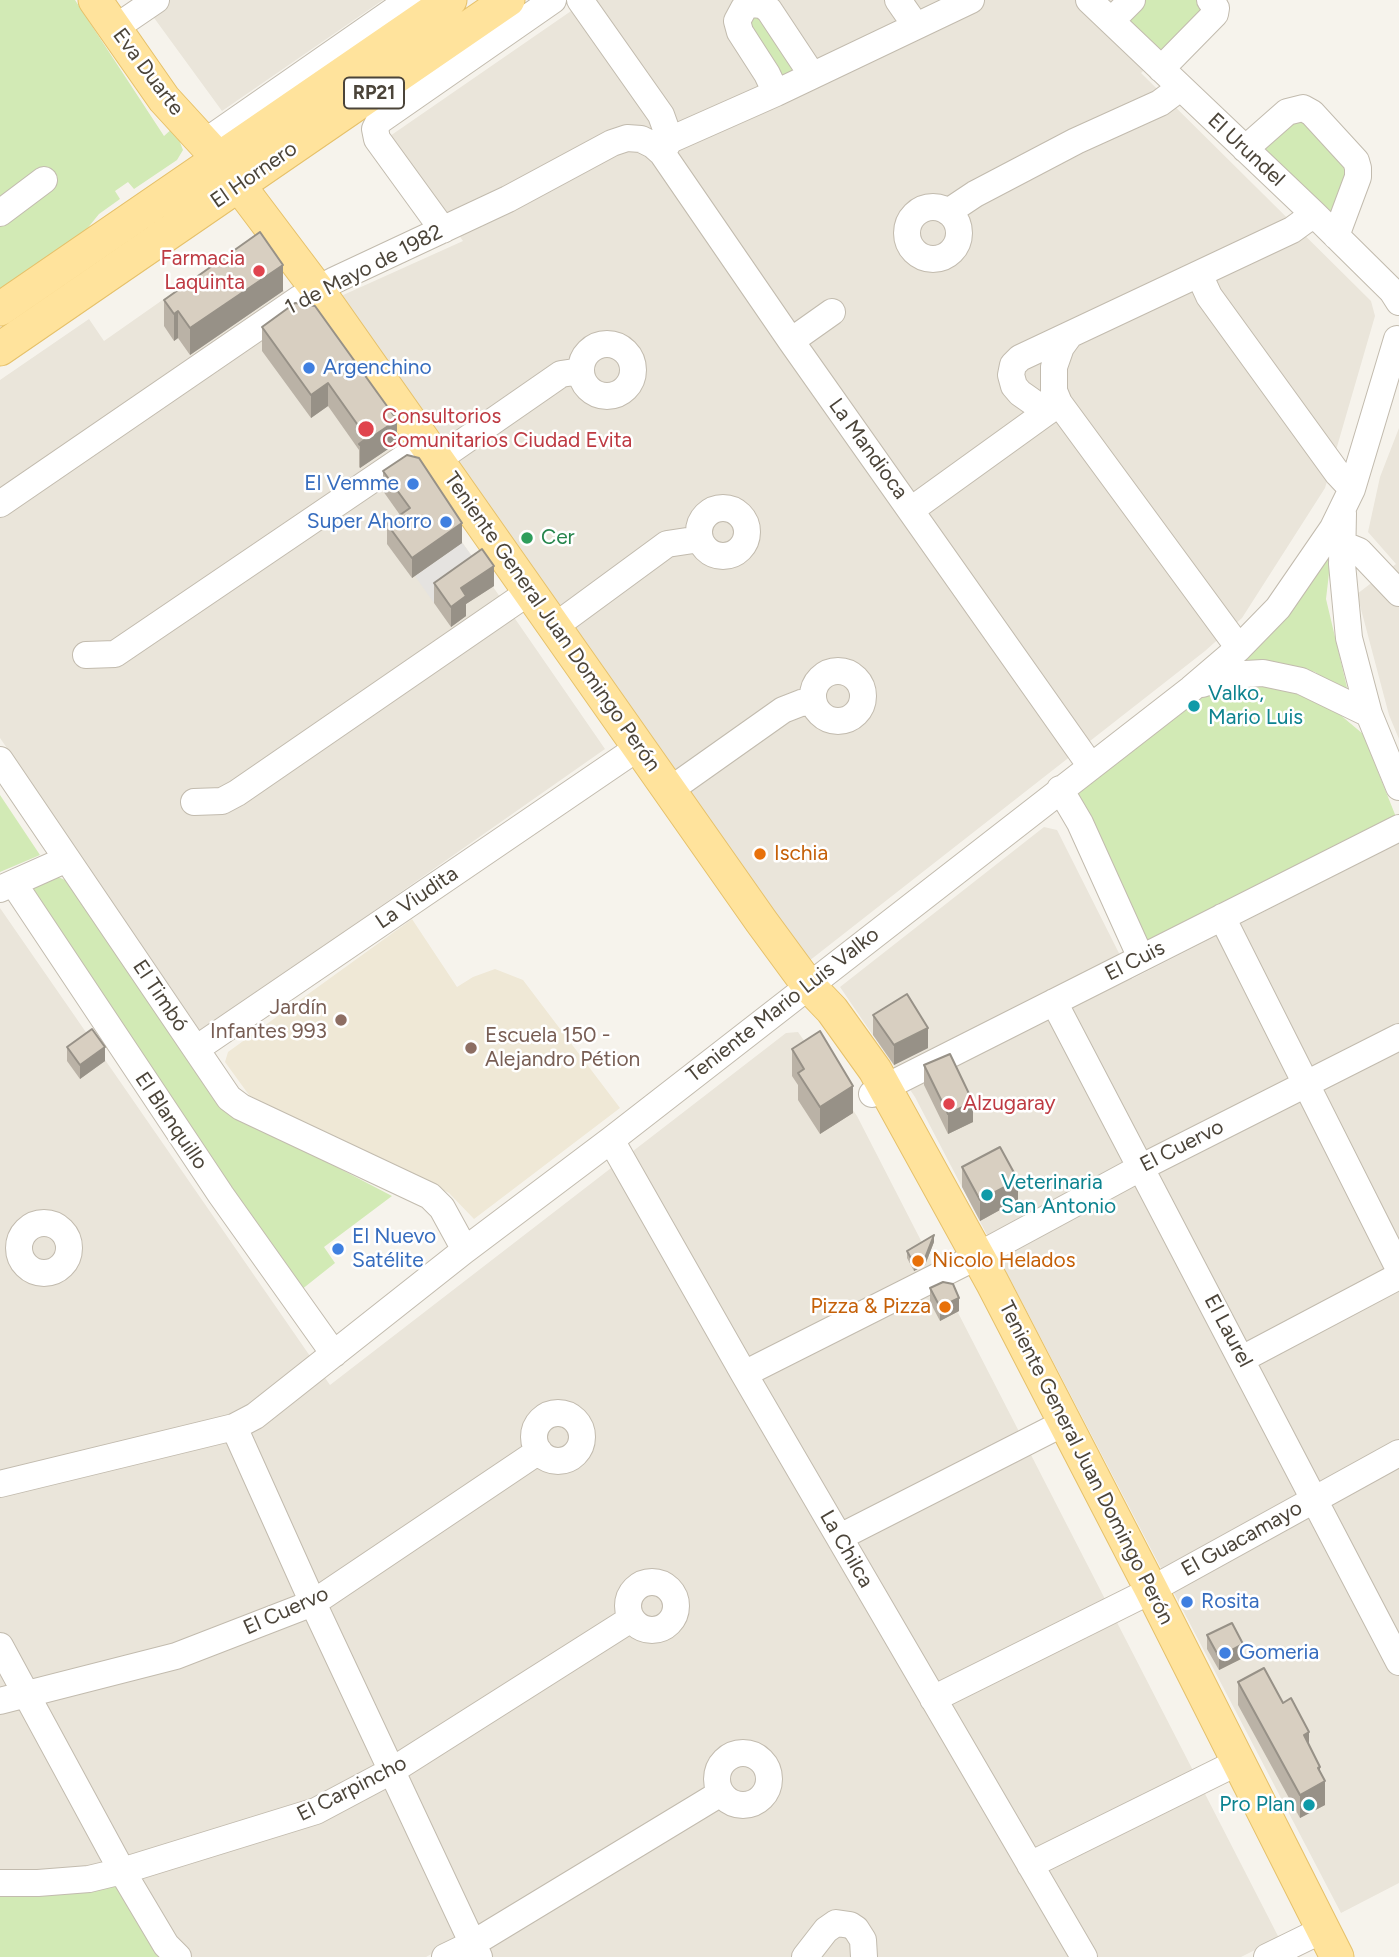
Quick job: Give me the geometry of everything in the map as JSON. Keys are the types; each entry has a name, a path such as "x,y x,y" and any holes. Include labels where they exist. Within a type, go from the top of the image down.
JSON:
{"main road":[{"name":"Eva Duarte","path":"94,0 131,11 164,99 212,150"},
{"name":"El Hornero","path":"0,309 212,150 450,0"},
{"name":"El Hornero","path":"0,349 508,0"},
{"name":"Teniente General Juan Domingo Perón","path":"212,150 317,289 808,985 832,1010 970,1259 1337,1957"},
{"name":"Teniente General Juan Domingo Perón","path":"970,1259 1050,1430 1144,1593 1224,1769 1317,1946"}],"street":[{"name":"El Hornero","path":"212,150 409,0"},
{"path":"443,230 377,139 375,128 379,121 553,0"},
{"name":"La Mandioca","path":"580,0 661,115 657,144 791,341 1090,765"},
{"path":"898,0 916,26"},
{"name":"El Urundel","path":"1089,0 1314,214 1392,290 1399,302"},
{"path":"1111,21 1132,0"},
{"path":"1161,69 1215,13 1216,8 1210,0"},
{"name":"1 de Mayo de 1982","path":"0,505 317,289 508,199 612,143 627,138 657,144 776,93 916,26 955,3"},
{"path":"776,93 740,32 738,16 751,4 769,9 812,75"},
{"path":"948,212 975,194 1076,141 1160,103 1180,88"},
{"path":"1245,149 1287,111 1303,108 1312,113 1356,161 1359,168 1336,236"},
{"path":"0,213 44,180"},
{"path":"1238,648 1053,408 1020,393 1014,386 1011,375 1013,365 1020,358 1292,230 1314,214"},
{"path":"1199,274 1209,296 1338,474 1348,500"},
{"path":"791,341 832,312"},
{"path":"1053,408 1054,368 1061,347 1069,336"},
{"name":"Teniente Mario Luis Valko","path":"0,1484 234,1427 255,1416 1191,689 1278,608 1335,540 1398,337"},
{"path":"86,655 115,654 432,451 553,378 581,371"},
{"path":"911,510 1053,408"},
{"path":"554,627 667,544 699,539"},
{"path":"1335,540 1359,551 1399,593"},
{"path":"1335,540 1349,638 1369,714 1399,787"},
{"path":"194,802 222,801 237,793 529,592"},
{"path":"1191,689 1228,676 1263,673 1301,681 1369,714"},
{"path":"670,790 783,710 800,703 813,702"},
{"name":"La Viudita","path":"196,1049 639,747"},
{"name":"El Timbó","path":"0,760 229,1098 241,1107 430,1196 442,1208 466,1250"},
{"path":"1060,789 1080,823 1141,958"},
{"name":"El Cuis","path":"879,1091 1399,828"},
{"path":"7,887 67,859"},
{"name":"El Blanquillo","path":"7,887 334,1354"},
{"path":"1222,917 1399,1269"},
{"name":"El Laurel","path":"1054,1002 1399,1662"},
{"name":"El Cuervo","path":"744,1374 1399,1037"},
{"name":"La Chilca","path":"611,1140 744,1374 1084,1957"},
{"path":"1242,1359 1399,1276"},
{"path":"234,1427 313,1603 476,1950"},
{"path":"840,1538 1050,1430"},
{"name":"El Cuervo","path":"0,1700 176,1656 313,1603 538,1451"},
{"name":"El Guacamayo","path":"933,1699 1144,1593 1399,1453"},
{"name":"El Carpincho","path":"0,1883 64,1882 122,1871 316,1811 393,1770 631,1619"},
{"path":"0,1646 122,1871 166,1945 178,1957"},
{"path":"1030,1865 1224,1769"},
{"path":"445,1957 476,1950 721,1793"},
{"path":"805,1957 826,1930 836,1923 850,1925 856,1929 863,1940 863,1957"},
{"path":"1267,1957 1317,1946"}],"shaded area":[{"path":"141,0 383,0 222,111"},
{"path":"587,0 1217,0 1141,73 1371,301 1375,316 1325,488 1242,618 1205,651 809,961 341,296 463,241 390,136"},
{"path":"231,252 254,254 315,329 605,749 201,1032 0,738 0,380 89,319 104,341"},
{"path":"1399,428 1399,739 1389,715 1357,594 1396,564 1368,532 1380,477"},
{"path":"462,543 482,569 434,603 415,576"},
{"path":"1044,827 1057,830 1132,979 1399,843 1399,1883 1341,1913 915,1097 840,987"},
{"path":"0,908 330,1385 786,1033 798,1032 857,1116 1279,1938 1241,1957 493,1957 476,1929 426,1957 187,1957 97,1871 0,1874"},
{"name":"Escuela 150 - Alejandro Pétion","path":"412,919 457,987 473,977 495,969 523,980 620,1108 474,1219 449,1193 249,1095 225,1062 228,1052"}],"green space":[{"path":"0,0 75,0 164,136 174,127 183,150 177,160 134,189 128,182 115,191 120,199 99,214 78,240 0,292"},
{"path":"1141,0 1202,0 1205,9 1163,56 1122,20"},
{"path":"758,14 797,71 780,83 744,19"},
{"path":"1298,116 1350,166 1335,217 1257,147"},
{"path":"1326,554 1331,556 1326,599 1349,696 1315,672 1277,662 1238,664 1266,640"},
{"path":"1260,686 1304,694 1338,713 1363,734 1396,817 1149,943 1077,794 1187,704 1211,692"},
{"path":"0,795 40,855 0,872"},
{"path":"56,876 74,884 231,1112 392,1196 324,1247 335,1263 301,1290 31,891 39,883"},
{"path":"111,1879 123,1890 162,1957 0,1957 0,1889"}],"building":[{"path":"260,232 283,265 190,328 178,311 174,314 164,300"},
{"path":"295,303 315,306 397,420 360,445 367,438 328,383 311,395 262,327"},
{"path":"407,455 419,458 462,523 412,558 387,524 410,508 383,471"},
{"path":"482,549 494,566 461,588 466,596 451,607 434,583"},
{"path":"907,994 928,1028 894,1045 873,1015"},
{"path":"92,1029 105,1047 80,1065 67,1047"},
{"path":"820,1031 853,1086 820,1107 798,1073 804,1069 792,1049"},
{"path":"950,1054 973,1102 948,1114 924,1065"},
{"path":"1000,1147 1018,1180 980,1200 962,1167"},
{"path":"934,1235 925,1258 914,1264 907,1251"},
{"path":"943,1282 953,1284 959,1298 940,1307 930,1288"},
{"path":"1232,1623 1243,1644 1219,1657 1207,1635"},
{"path":"1264,1668 1283,1703 1291,1698 1309,1732 1304,1735 1325,1781 1300,1795 1238,1682"}],"place":[{"name":"Farmacia Laquinta","path":"259,271"},
{"name":"Argenchino","path":"309,368"},
{"name":"Consultorios Comunitarios Ciudad Evita","path":"366,429"},
{"name":"El Vemme","path":"413,484"},
{"name":"Super Ahorro","path":"446,522"},
{"name":"Cer","path":"527,538"},
{"name":"Valko, Mario Luis","path":"1194,706"},
{"name":"Ischia","path":"760,854"},
{"name":"Jardín Infantes 993","path":"341,1020"},
{"name":"Escuela 150 - Alejandro Pétion","path":"471,1048"},
{"name":"Alzugaray","path":"949,1104"},
{"name":"Veterinaria San Antonio","path":"987,1195"},
{"name":"El Nuevo Satélite","path":"338,1249"},
{"name":"Nicolo Helados","path":"918,1261"},
{"name":"Pizza & Pizza","path":"945,1307"},
{"name":"Rosita","path":"1187,1602"},
{"name":"Gomeria","path":"1225,1653"},
{"name":"Pro Plan","path":"1309,1805"}]}
